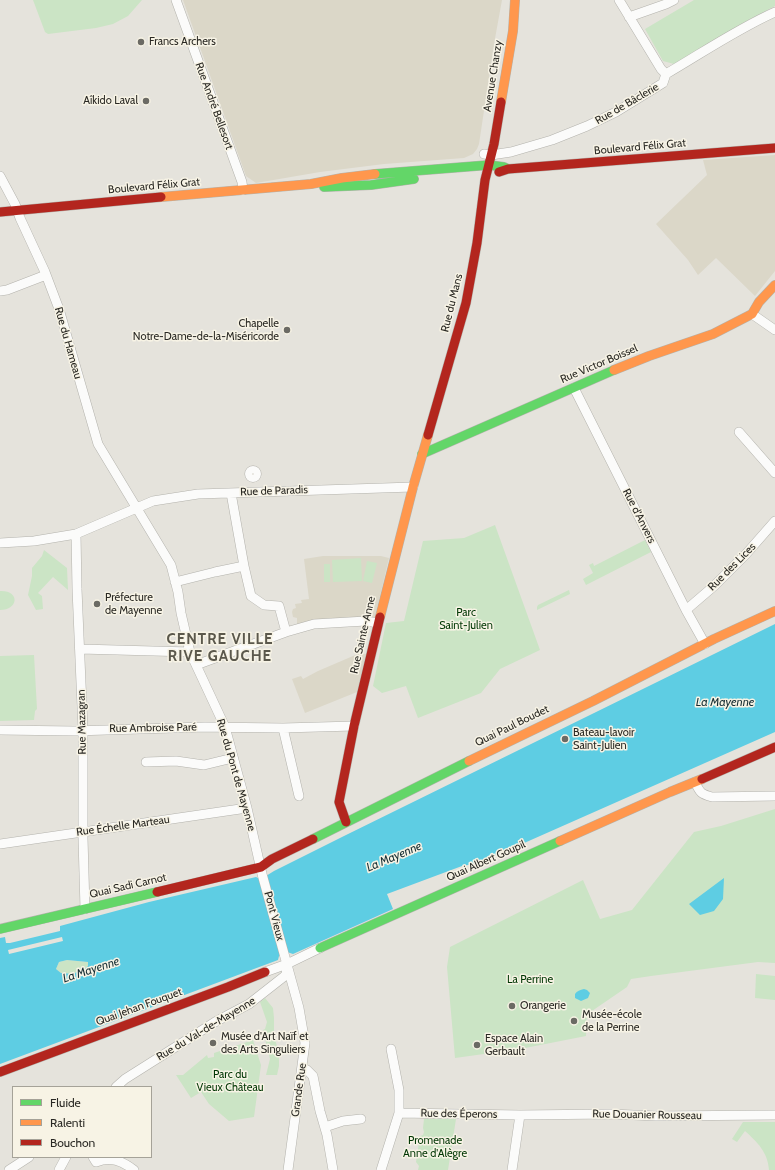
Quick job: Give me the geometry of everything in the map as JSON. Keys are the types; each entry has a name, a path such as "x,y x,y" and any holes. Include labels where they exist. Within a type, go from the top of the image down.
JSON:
{"street":[{"name":"Rue André Bellesort","path":"176,0 244,190"},
{"name":"Avenue Chanzy","path":"488,155 502,56 508,0"},
{"name":"Avenue Chanzy","path":"488,155 494,144 513,31 515,0"},
{"path":"619,0 661,69 666,74"},
{"path":"629,17 674,0"},
{"name":"Rue de Bâclerie","path":"488,155 511,152 552,140 587,126 616,112 663,83 666,74 757,20 775,12"},
{"name":"Boulevard Félix Grat","path":"0,212 311,184 371,174 485,169 502,172 508,170 775,148"},
{"name":"Rue du Mans","path":"422,454 466,303 477,243 485,169 488,155"},
{"name":"Rue du Hameau","path":"0,176 46,275 59,309 98,444 126,493 137,508"},
{"path":"4,290 46,275"},
{"name":"Rue Victor Boissel","path":"422,454 608,372 713,334 752,314 757,305 775,285"},
{"path":"752,314 775,330"},
{"name":"Rue d'Anvers","path":"574,388 686,610 705,644"},
{"path":"739,432 775,473"},
{"name":"Rue Sainte-Anne","path":"346,822 338,802 378,623 422,454"},
{"path":"253,477 254,491"},
{"name":"Rue de Paradis","path":"0,543 34,541 76,534 153,501 198,494 413,487"},
{"path":"231,493 251,596 264,604 279,606 286,632"},
{"name":"Rue du Pont de Mayenne","path":"137,508 171,565 176,582 190,652 225,727 261,867"},
{"name":"Rue des Lices","path":"686,610 714,586 746,554 775,521"},
{"name":"Rue Mazagran","path":"76,534 83,730 85,909"},
{"path":"176,582 244,566"},
{"name":"Quai Paul Boudet","path":"261,867 272,859 346,822 593,701 705,644 775,611"},
{"path":"196,665 286,632 314,624 366,621 378,623"},
{"path":"80,649 190,652"},
{"name":"Rue Ambroise Paré","path":"0,730 354,726"},
{"path":"283,728 299,796"},
{"name":"Quai Albert Goupil","path":"287,964 670,792 775,747"},
{"path":"146,762 176,761 204,765 233,758"},
{"path":"695,782 703,794 712,797 775,796"},
{"name":"Rue Échelle Marteau","path":"0,844 247,808"},
{"name":"Quai Sadi Carnot","path":"0,929 261,867"},
{"name":"Pont Vieux","path":"261,867 287,964"},
{"name":"Quai Jehan Fouquet","path":"0,1072 287,964"},
{"name":"Grande Rue","path":"287,964 299,1008 305,1043 288,1170"},
{"name":"Rue du Val-de-Mayenne","path":"117,1086 125,1079 215,1022 249,1004 286,975 287,964"},
{"path":"381,1170 399,1113 399,1090 391,1049"},
{"path":"302,1068 307,1070 313,1076 333,1170"},
{"name":"Rue des Éperons","path":"399,1113 520,1115"},
{"path":"512,1170 520,1115"},
{"name":"Rue Douanier Rousseau","path":"520,1115 775,1115"},
{"path":"324,1127 343,1121 361,1118"},
{"path":"9,1170 27,1158"},
{"path":"59,1170 65,1158"},
{"path":"94,1163 108,1159 125,1164 134,1170"}],"shaded area":[{"path":"183,0 502,0 477,149 473,154 464,158 384,164 320,172 256,183 246,176"},
{"path":"775,155 775,271 755,296 716,258 698,275 688,260 656,224 707,175 703,160"},
{"path":"323,556 381,556 389,558 375,617 297,625 297,618 293,617 292,612 293,609 296,608 295,604 302,603 301,600 309,599 304,559"},
{"path":"360,653 366,654 357,692 305,713 292,679 301,676 303,679"}],"green space":[{"path":"33,0 142,0 128,16 113,24 96,28 48,34 45,32"},
{"path":"694,0 775,0 775,6 674,64 663,61 645,29"},
{"name":"Parc Saint-Julien","path":"495,525 540,650 500,669 481,693 418,718 406,686 382,693 373,686 386,623 404,621 423,541 464,538"},
{"path":"645,540 651,552 586,585 583,579 593,573 589,565 593,563 594,566"},
{"path":"44,550 67,568 68,590 53,577 38,593 42,596 43,609 36,610 28,595 32,568 42,556"},
{"path":"361,558 362,581 333,582 332,560"},
{"path":"367,561 377,563 372,583 363,581"},
{"path":"324,564 330,564 330,582 324,582"},
{"path":"569,590 570,594 537,610 538,605"},
{"path":"0,591 7,592 14,597 14,604 11,607 0,610"},
{"path":"34,655 37,709 35,711 34,720 0,721 0,656"},
{"name":"La Perrine","path":"775,809 775,963 758,962 631,979 627,987 589,1013 587,1012 586,1036 520,1049 455,1058 447,967 450,947 583,880 600,919 632,910 694,832 721,826"},
{"path":"67,960 88,962 88,966 86,968 81,968 74,974 61,973 56,969 59,962"},
{"path":"756,974 775,976 775,1000 755,998"},
{"path":"265,998 273,1008 274,1034 279,1051 279,1066 277,1075 266,1075 270,1059 263,1030 265,1029 267,1022 260,1002"},
{"name":"Parc du Vieux Château","path":"253,1040 261,1065 254,1117 229,1121 209,1104 201,1092 191,1098 176,1075 183,1075 207,1055 208,1058 214,1057 214,1053"},
{"name":"Promenade Anne d'Alègre","path":"424,1119 456,1119 448,1170 418,1170 419,1166 416,1162 420,1136 423,1135 424,1132"},
{"path":"743,1122 775,1122 775,1170 769,1170 767,1158 758,1143 745,1131 737,1142 732,1139"}],"water":[{"name":"La Mayenne","path":"775,624 775,732 479,863 462,866 387,894 393,909 293,954 287,952 279,956 278,960 0,1064 0,938 5,937 6,943 10,943 60,931 60,926 149,902 266,876 344,836","holes":["62,937 63,941 9,954 8,950","67,960 88,962 88,966 86,968 81,968 74,974 61,973 56,969 59,962"]},
{"path":"724,878 723,899 714,911 700,915 689,904"},
{"path":"584,989 590,993 588,998 581,1001 575,998 576,993"}],"traffic: fast":[{"path":"375,174 489,165 508,169"},
{"path":"324,187 371,185 414,179"},
{"path":"422,454 614,370"},
{"path":"313,839 469,761"},
{"path":"320,948 560,841"},
{"path":"0,929 157,892"}],"traffic: slow":[{"path":"501,102 513,31 515,0"},
{"path":"161,197 311,184 375,174"},
{"path":"614,370 713,334 752,314 759,302 775,285"},
{"path":"380,617 413,487 428,435"},
{"path":"469,761 593,701 714,639 775,611"},
{"path":"560,841 702,779"}],"traffic: jam":[{"path":"428,435 466,303 477,243 485,180 494,144 501,102"},
{"path":"499,172 508,169 775,148"},
{"path":"0,212 161,197"},
{"path":"346,822 339,802 354,726 380,617"},
{"path":"702,779 775,747"},
{"path":"157,892 261,867 272,859 313,839"},
{"path":"0,1072 265,972"}],"place":[{"name":"Francs Archers","path":"141,42"},
{"name":"Aîkido Laval","path":"146,101"},
{"name":"Chapelle Notre-Dame-de-la-Miséricorde","path":"287,330"},
{"name":"Préfecture de Mayenne","path":"97,604"},
{"name":"Bateau-lavoir Saint-Julien","path":"565,739"},
{"name":"Orangerie","path":"512,1006"},
{"name":"Musée-école de la Perrine","path":"574,1021"},
{"name":"Musée d'Art Naïf et des Arts Singuliers","path":"213,1043"},
{"name":"Espace Alain Gerbault","path":"477,1045"}],"district":[{"name":"CENTRE VILLE RIVE GAUCHE","path":"220,648"}]}
